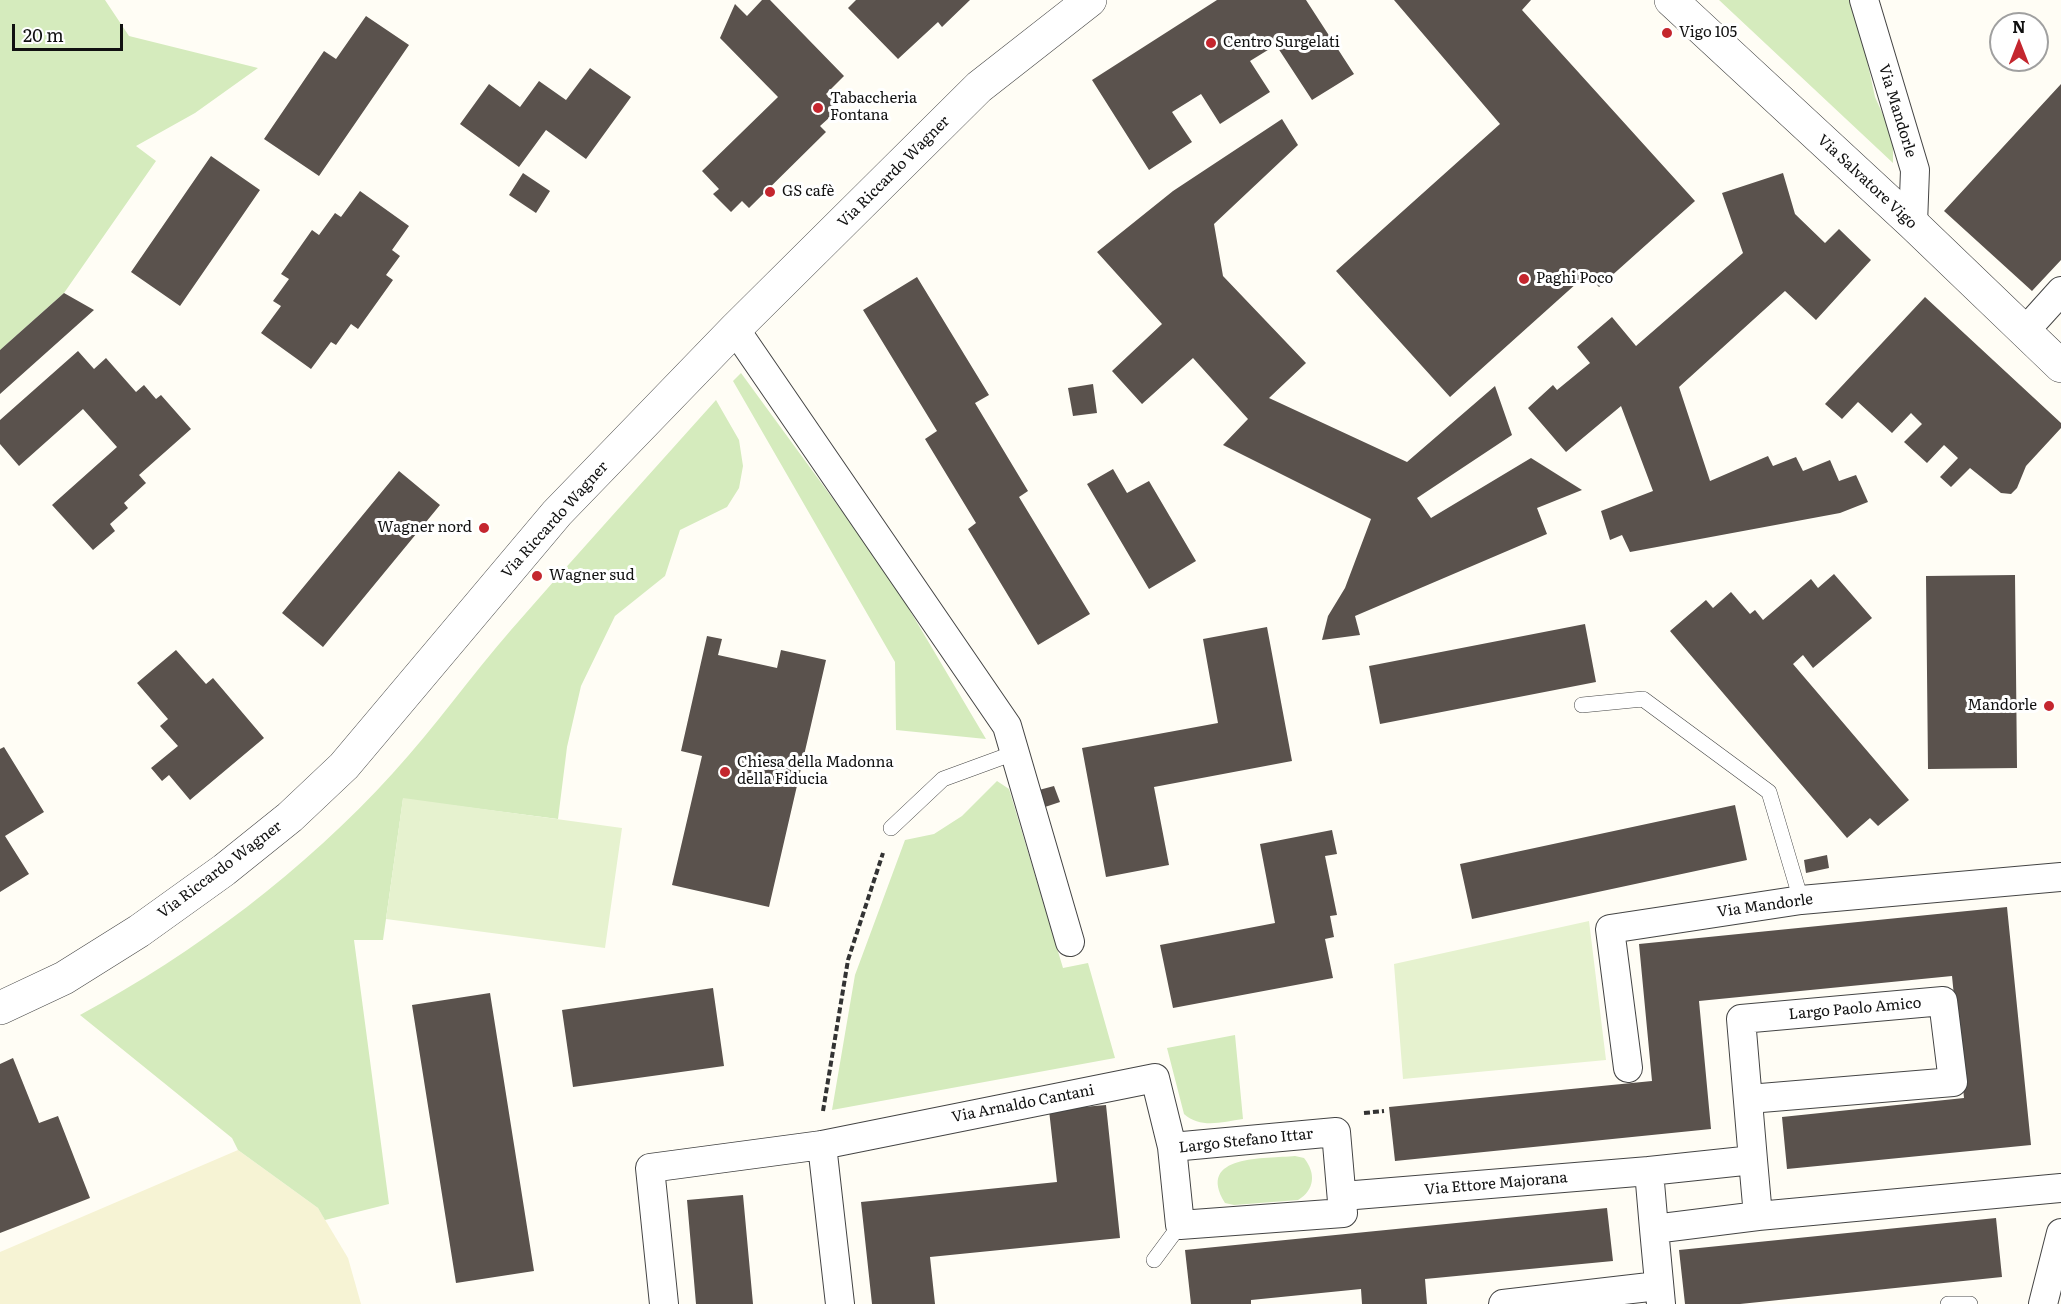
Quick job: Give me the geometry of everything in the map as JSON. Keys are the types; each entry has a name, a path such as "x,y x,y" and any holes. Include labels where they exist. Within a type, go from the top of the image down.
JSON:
{"street":[{"name":"Via Riccardo Wagner","path":"0,1008 64,978 139,931 224,870 290,817 344,766 557,513 735,329 979,87 1090,0"},
{"name":"Via Salvatore Vigo","path":"1671,0 1913,224 2061,366"},
{"name":"Via Mandorle","path":"1864,0 1915,170 1913,224"},
{"path":"2025,331 2061,291"},
{"path":"735,329 1006,726 1070,942"},
{"name":"Via Mandorle","path":"1628,1068 1610,929 1801,900 2061,877"},
{"name":"Largo Paolo Amico","path":"1943,1001 1953,1082 1749,1099 1741,1019 1943,1001"},
{"name":"Via Arnaldo Cantani","path":"822,1145 1155,1078 1172,1147"},
{"path":"1749,1099 1758,1216"},
{"name":"Largo Stefano Ittar","path":"1180,1225 1172,1147 1336,1132 1344,1196"},
{"path":"664,1304 651,1168 822,1145 840,1304"},
{"name":"Via Ettore Majorana","path":"1344,1196 1649,1171 1753,1160"},
{"path":"1503,1304 1659,1295 1649,1171"},
{"path":"1654,1229 1758,1216 2061,1188"},
{"path":"1180,1225 1344,1213 1344,1196"},
{"path":"2043,1304 2061,1233"}],"lane":[{"path":"1582,705 1643,699 1769,792 1801,900"},
{"path":"891,828 943,779 1014,753"},
{"path":"1154,1260 1180,1225"},
{"path":"1948,1304 1970,1304"}],"path":[{"path":"824,1095 848,960 891,828"},
{"path":"1364,1113 1384,1111"}],"shaded area":[{"path":"238,1150 318,1208 348,1258 361,1304 0,1304 0,1252"}],"green space":[{"path":"0,0 105,0 129,36 258,68 195,113 136,146 156,161 64,293 0,350"},
{"path":"1719,0 1854,0 1875,97 1893,137 1893,163"},
{"path":"741,373 890,577 986,739 896,730 895,662 733,381"},
{"path":"716,400 739,440 743,466 739,488 727,507 680,530 665,576 615,616 581,686 567,747 558,819 403,799 383,940 354,940 389,1204 325,1220 318,1208 238,1150 232,1138 80,1015 123,991 207,937 285,876 359,809 408,756 511,630"},
{"path":"997,781 1009,789 1063,968 1088,963 1115,1058 832,1110 855,975 905,840 934,834 962,816"},
{"path":"403,798 622,828 605,948 386,919"},
{"path":"1589,921 1606,1060 1403,1079 1394,964"},
{"path":"1235,1035 1243,1119 1220,1123 1197,1122 1184,1114 1167,1048"},
{"path":"1295,1156 1304,1158 1311,1169 1311,1186 1304,1196 1298,1200 1234,1205 1225,1203 1218,1187 1219,1175 1226,1167 1252,1159"}],"building":[{"path":"762,0 770,0 844,76 826,94 840,108 820,126 826,132 749,208 742,201 731,212 713,194 719,189 702,171 778,97 720,38 735,4 747,16"},
{"path":"856,0 970,0 942,27 938,22 898,59 848,8"},
{"path":"1217,0 1306,0 1354,74 1312,100 1276,45 1250,61 1270,92 1220,124 1201,94 1172,112 1192,142 1149,170 1092,80"},
{"path":"1394,0 1531,0 1522,10 1695,201 1599,287 1587,274 1450,397 1336,271 1500,124"},
{"path":"366,16 409,45 319,176 264,139 324,51 336,59"},
{"path":"590,68 631,97 586,159 546,130 519,167 460,124 489,84 520,107 539,81 566,100"},
{"path":"2061,84 2061,260 2032,291 1944,211"},
{"path":"1282,119 1298,145 1214,224 1223,276 1306,363 1269,398 1407,462 1495,386 1512,435 1417,498 1431,518 1531,458 1582,490 1537,508 1547,534 1355,616 1360,635 1322,640 1328,616 1345,588 1371,519 1223,445 1248,419 1193,358 1142,404 1112,371 1162,324 1097,252 1173,191"},
{"path":"211,156 260,190 180,306 131,272"},
{"path":"523,173 550,191 536,213 509,195"},
{"path":"1783,173 1795,214 1825,243 1839,229 1871,260 1816,320 1785,291 1679,387 1710,481 1768,456 1773,466 1796,457 1803,471 1830,460 1839,481 1856,475 1868,502 1840,513 1630,552 1622,535 1610,540 1601,511 1653,491 1621,406 1566,452 1528,408 1553,385 1557,390 1590,363 1577,347 1612,317 1636,346 1743,253 1722,193"},
{"path":"360,191 409,226 392,250 400,256 386,275 393,280 358,329 351,324 336,345 331,342 311,369 261,333 281,306 273,301 289,279 281,274 312,230 319,235 335,213 341,217"},
{"path":"917,277 989,395 975,403 1028,491 1019,497 1090,614 1038,645 968,529 976,523 925,439 937,431 863,310"},
{"path":"64,293 94,310 0,394 0,350"},
{"path":"1925,297 2061,423 2061,428 2026,466 2017,488 2011,494 2001,493 1970,468 1951,487 1940,477 1958,458 1944,445 1927,463 1904,442 1922,424 1911,413 1892,433 1858,402 1842,419 1825,404"},
{"path":"78,351 94,369 106,358 136,392 144,385 156,399 161,395 191,429 139,475 146,483 124,503 128,508 110,524 115,531 93,550 52,505 117,447 83,409 19,466 0,444 0,420"},
{"path":"1093,384 1097,413 1073,416 1068,388"},
{"path":"1113,469 1127,493 1149,481 1196,561 1149,589 1087,484"},
{"path":"399,471 440,505 323,647 282,613"},
{"path":"1834,574 1872,618 1813,668 1803,655 1793,664 1909,800 1878,826 1870,818 1847,838 1670,631 1706,600 1713,608 1731,592 1750,614 1755,610 1763,620 1811,579 1818,588"},
{"path":"2015,575 2017,768 1928,769 1926,576"},
{"path":"1585,624 1596,682 1380,724 1369,666"},
{"path":"1267,627 1292,761 1154,787 1169,865 1106,877 1082,748 1218,723 1203,639"},
{"name":"Chiesa della Madonna della Fiducia","path":"707,636 722,639 718,655 777,668 781,650 826,660 769,907 672,885 702,756 681,751"},
{"path":"176,650 206,684 213,678 264,738 190,800 169,775 162,781 151,768 178,746 160,726 168,719 137,683"},
{"path":"4,747 44,812 5,836 29,874 0,892 0,749"},
{"path":"1054,786 1060,802 1045,807 1039,790"},
{"path":"1735,805 1747,860 1472,919 1460,864"},
{"path":"1332,830 1337,854 1325,856 1337,915 1330,916 1334,937 1325,939 1333,978 1173,1008 1160,945 1275,923 1260,844"},
{"path":"1827,855 1829,868 1806,873 1804,860"},
{"path":"2007,907 2031,1145 1787,1169 1782,1117 1964,1098 1952,976 1699,1001 1711,1129 1395,1161 1389,1107 1652,1081 1639,944"},
{"path":"713,988 724,1066 573,1087 562,1010"},
{"path":"490,993 534,1271 456,1283 412,1005"},
{"path":"13,1058 39,1123 58,1116 90,1198 0,1233 0,1064"},
{"path":"1106,1105 1120,1238 930,1257 935,1304 872,1304 861,1202 1057,1182 1049,1110"},
{"path":"743,1195 753,1304 696,1304 687,1200"},
{"path":"1607,1208 1613,1261 1425,1279 1427,1304 1362,1304 1361,1289 1251,1300 1251,1304 1191,1304 1185,1250"},
{"path":"1996,1218 2002,1277 1740,1304 1685,1304 1679,1250"}],"place":[{"name":"Vigo 105","path":"1667,33"},
{"name":"Centro Surgelati","path":"1211,43"},
{"name":"Tabaccheria Fontana","path":"818,108"},
{"name":"GS cafè","path":"770,192"},
{"name":"Paghi Poco","path":"1524,279"},
{"name":"Wagner nord","path":"484,528"},
{"name":"Wagner sud","path":"537,576"},
{"name":"Mandorle","path":"2049,706"},
{"name":"Chiesa della Madonna della Fiducia","path":"725,772"}]}
